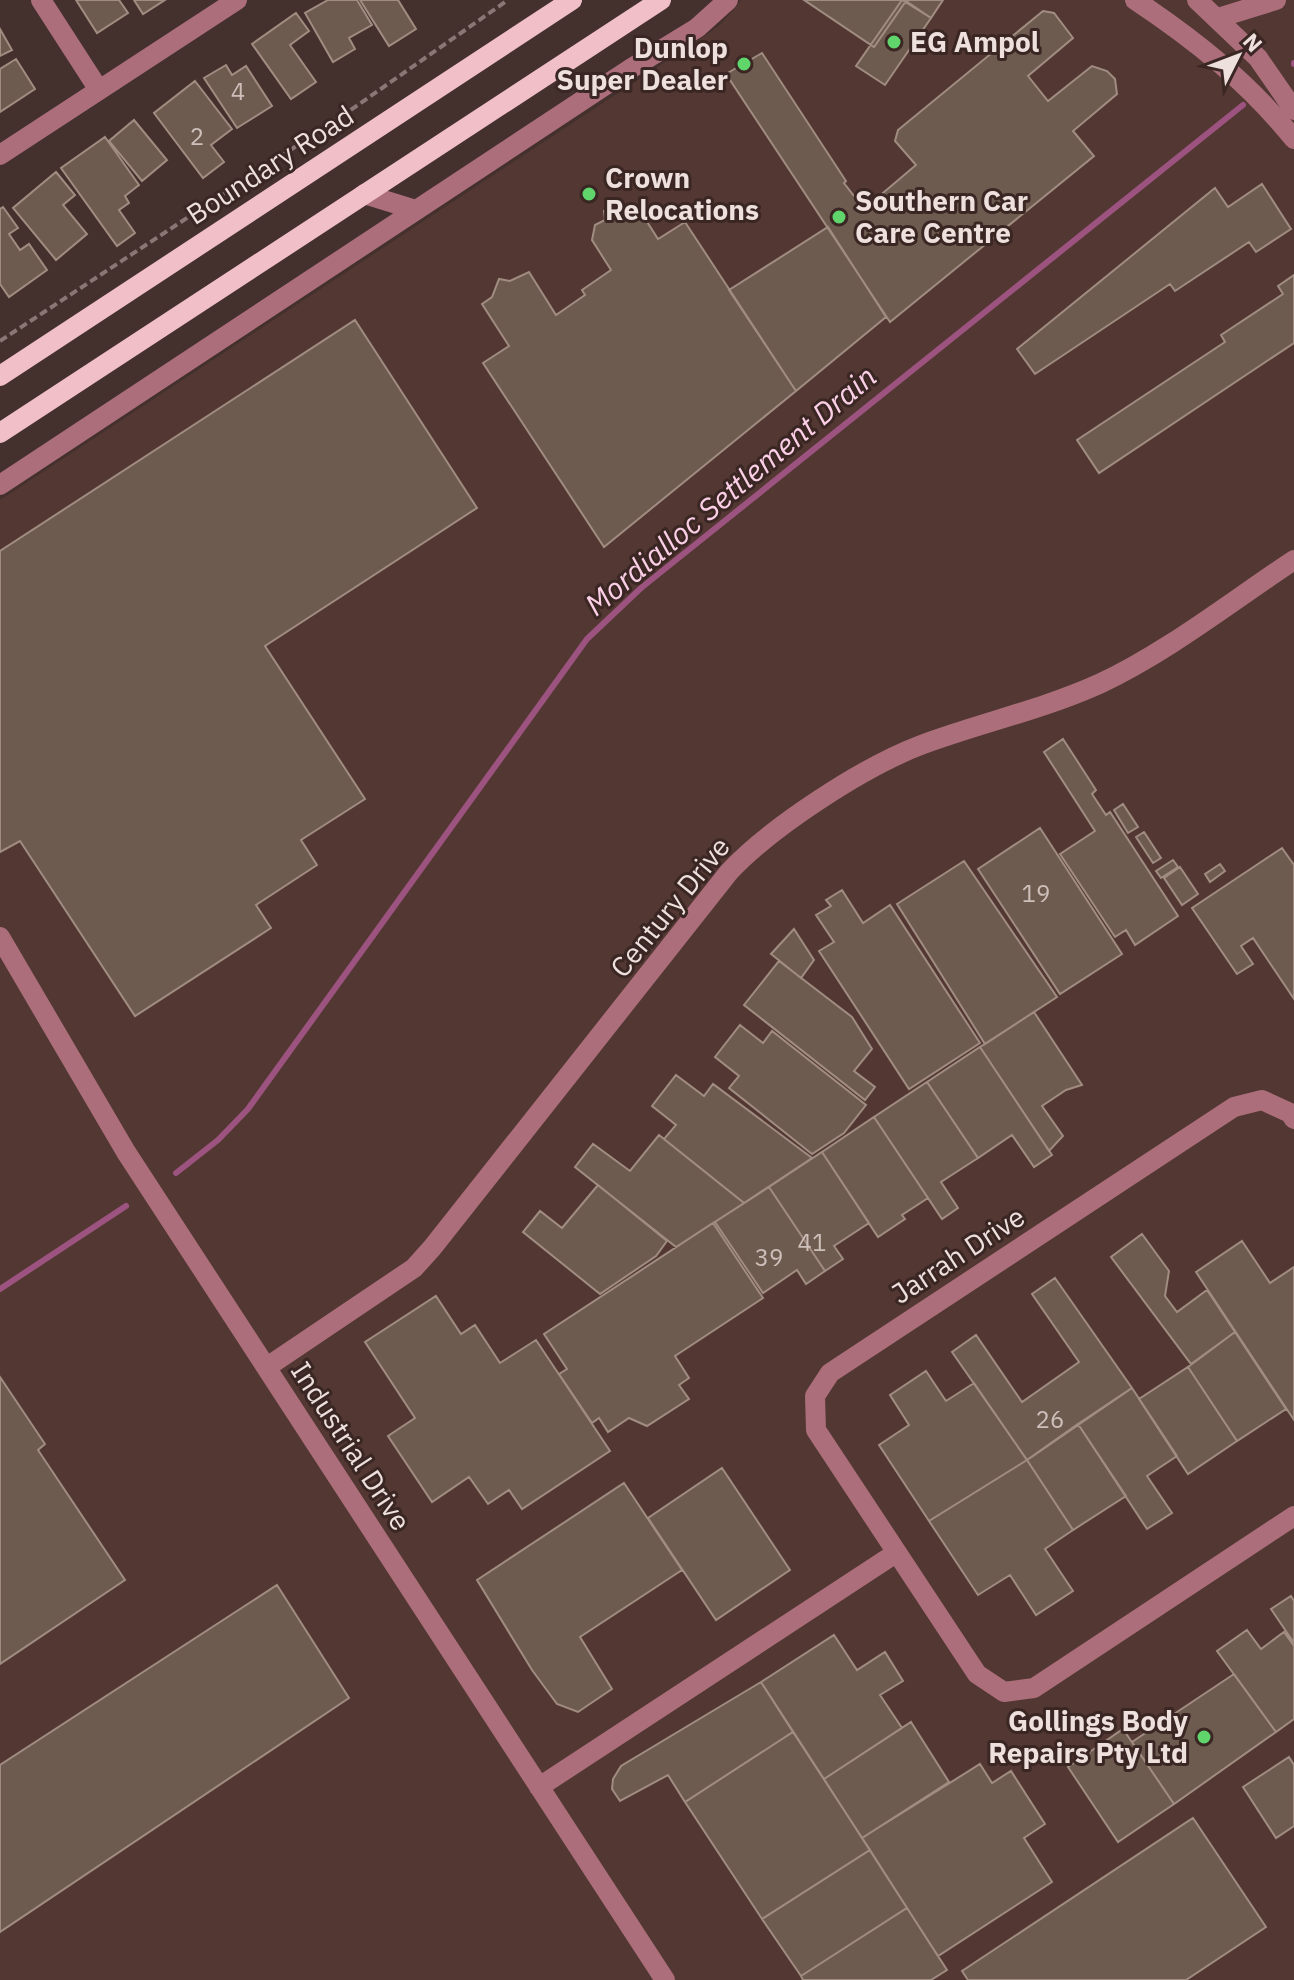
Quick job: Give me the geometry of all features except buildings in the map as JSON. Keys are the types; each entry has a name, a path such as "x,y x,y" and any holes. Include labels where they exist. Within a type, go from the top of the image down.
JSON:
{"main road":[{"name":"Boundary Road","path":"0,376 572,0"},
{"path":"0,433 661,0"}],"street":[{"path":"41,0 99,90"},
{"path":"0,155 237,0"},
{"path":"0,485 697,28 728,0"},
{"path":"1135,0 1290,112"},
{"path":"1197,0 1258,58 1290,112 1294,139"},
{"path":"1218,18 1276,0"},
{"path":"364,194 416,210"},
{"name":"Century Drive","path":"267,1367 391,1285 423,1258 729,872 768,836 896,756 1054,702 1121,673 1294,560"},
{"name":"Industrial Drive","path":"0,937 126,1152 665,1980"},
{"name":"Jarrah Drive","path":"1294,1119 1290,1113 1262,1100 1234,1107 830,1373 815,1396 816,1430 977,1674 1004,1692 1034,1688 1294,1516"},
{"path":"539,1787 896,1553"}],"path":[{"path":"0,341 345,114 508,0"}],"shaded area":[{"path":"741,0 1294,0 1294,1980 0,1980 0,500 703,37 720,25"}],"waterway":[{"name":"Mordialloc Settlement Drain","path":"176,1173 218,1140 248,1109 587,639 641,588 1243,105"},
{"name":"Mordialloc Settlement Drain","path":"0,1289 126,1206"}],"place":[{"name":"EG Ampol","path":"894,42"},
{"name":"Dunlop Super Dealer","path":"744,64"},
{"name":"Crown Relocations","path":"589,194"},
{"name":"Southern Car Care Centre","path":"839,217"},
{"name":"Gollings Body Repairs Pty Ltd","path":"1204,1737"}]}
